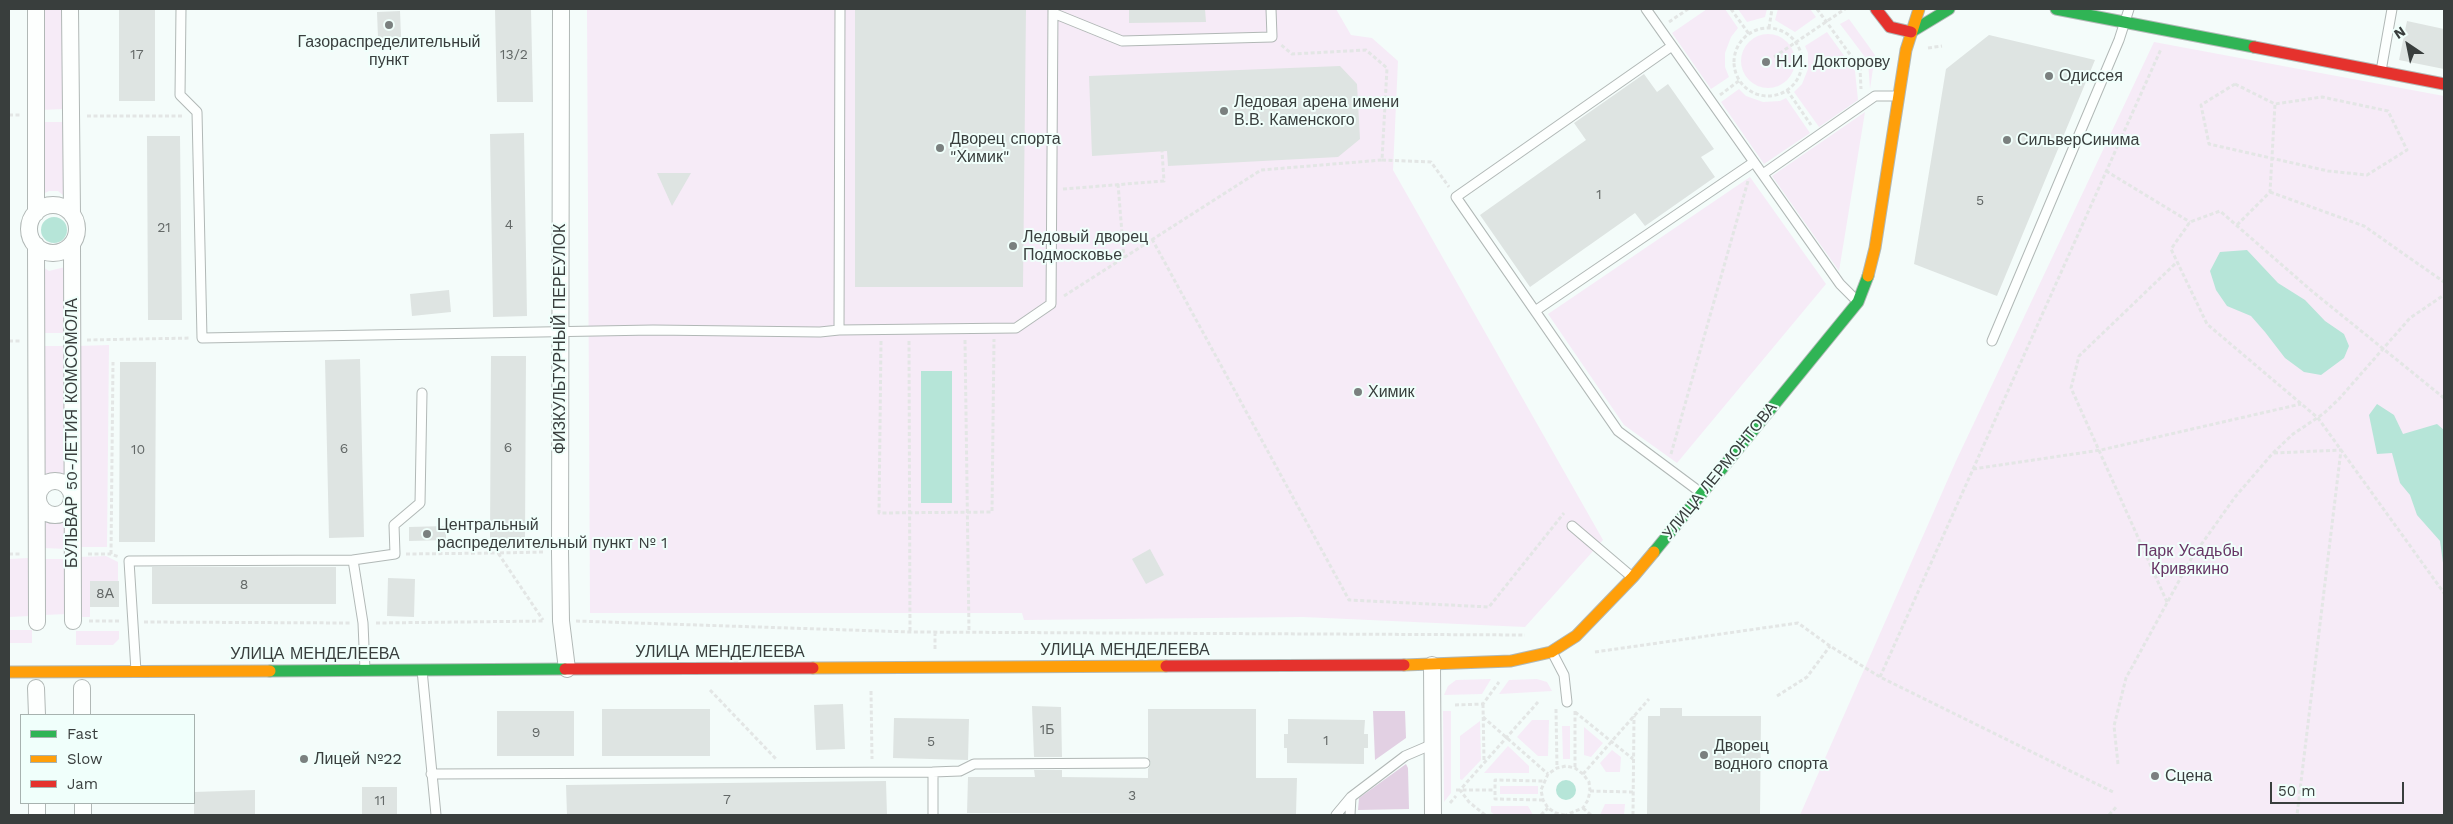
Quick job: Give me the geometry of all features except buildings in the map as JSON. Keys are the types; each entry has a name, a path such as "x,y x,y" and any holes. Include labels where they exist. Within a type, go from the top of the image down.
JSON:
{"main road":[{"path":"1876,9 1890,27 1911,32 1949,9"},
{"name":"УЛИЦА ЛЕРМОНТОВА","path":"1432,665 1511,661 1552,652 1576,636 1633,577 1858,302 1871,269 1876,248 1899,96 1911,32 1919,9"},
{"path":"2056,9 2081,12 2444,84"},
{"name":"УЛИЦА МЕНДЕЛЕЕВА","path":"9,672 1432,665"}],"street":[{"path":"36,9 36,213"},
{"name":"БУЛЬВАР 50-ЛЕТИЯ КОМСОМОЛА","path":"70,9 72,215 77,230 72,245 71,340 73,621"},
{"name":"ФИЗКУЛЬТУРНЫЙ ПЕРЕУЛОК","path":"561,9 560,552 561,621 567,669"},
{"path":"37,622 36,245 30,233 31,220 36,213 47,206 67,210 72,215"},
{"path":"36,245 50,253 66,250 72,245"},
{"path":"58,480 68,486 72,497 69,507 60,514 55,515 49,514 41,507 38,496 39,491 47,482 58,480"},
{"path":"1432,665 1433,815"},
{"path":"36,688 36,714"},
{"path":"82,688 82,714"}],"lane":[{"path":"181,9 180,95 197,112 202,338 653,330 820,332 839,330 1016,328 1052,304 1054,11 1122,41 1272,37 1272,9"},
{"path":"839,330 840,9"},
{"path":"1646,9 1840,284 1858,302"},
{"path":"1992,341 2129,9"},
{"path":"2380,71 2392,9"},
{"path":"1672,46 1456,197 1618,431 1702,494"},
{"path":"1763,174 1875,96 1899,96"},
{"path":"1535,311 1754,162"},
{"path":"136,671 129,561 353,560 395,554 394,525 420,503 422,393"},
{"path":"1572,526 1633,577"},
{"path":"353,560 363,623 365,670"},
{"path":"1552,652 1564,675 1571,704"},
{"path":"422,670 436,815"},
{"path":"1336,815 1351,797 1405,756 1433,744"},
{"path":"432,774 933,772 960,771 974,764 1146,763"},
{"path":"933,772 933,815"},
{"path":"1350,815 1351,797"}],"path":[{"path":"1660,29 1688,9"},
{"path":"1731,9 1749,34"},
{"path":"1768,28 1772,9"},
{"path":"1817,9 1860,68 1863,105"},
{"path":"1774,57 1845,9"},
{"path":"1768,28 1786,32 1796,42 1802,58 1802,68 1799,77 1787,90 1771,96 1762,95 1746,88 1740,80 1735,71 1736,50 1749,34 1768,28"},
{"path":"1272,37 1292,54 1366,50 1387,68 1382,160"},
{"path":"1880,677 2163,44"},
{"path":"1925,48 1942,46"},
{"path":"1711,101 1740,80"},
{"path":"2235,84 2275,104 2322,97 2388,111 2407,150 2367,175 2328,171 2272,158 2209,144 2201,106 2235,84"},
{"path":"1787,90 1819,135"},
{"path":"2237,225 2270,192 2275,104"},
{"path":"9,115 36,115"},
{"path":"71,115 197,117"},
{"path":"1052,189 1164,181 1162,151"},
{"path":"1052,304 1261,170 1382,160 1431,162 1456,197"},
{"path":"1667,468 1754,162"},
{"path":"2106,172 2190,222"},
{"path":"1118,184 1124,258"},
{"path":"2270,192 2364,226 2444,282"},
{"path":"2444,398 2313,292 2220,211 2190,222 2171,249 2207,324 2318,418 2444,593"},
{"path":"1152,240 1350,600 1489,607 1564,513"},
{"path":"2167,602 2101,450 2071,388 2080,356 2177,262"},
{"path":"2118,764 2114,726 2126,678 2191,559 2235,497 2274,453 2293,434 2318,418 2339,400 2410,318 2444,295"},
{"path":"881,330 879,513 910,513 992,512 994,329"},
{"path":"909,330 910,632"},
{"path":"965,330 969,632"},
{"path":"71,340 202,338"},
{"path":"111,554 113,362"},
{"path":"1973,470 2101,450 2301,404"},
{"path":"2274,453 2341,450"},
{"path":"2298,815 2341,450"},
{"path":"395,554 560,552"},
{"path":"498,553 544,620"},
{"path":"72,554 111,554 129,561"},
{"path":"73,621 363,623 544,620 910,632 1525,635"},
{"path":"1595,652 1798,623 1830,646 1880,677 2113,792"},
{"path":"1777,696 1807,676 1830,646"},
{"path":"1484,762 1483,704 1501,679"},
{"path":"710,690 788,773"},
{"path":"871,691 872,772"},
{"path":"1583,774 1649,699"},
{"path":"1458,790 1538,702"},
{"path":"1556,702 1557,768"},
{"path":"1455,705 1483,704"},
{"path":"1571,704 1575,712 1633,759"},
{"path":"1575,712 1575,768"},
{"path":"1483,716 1548,774"},
{"path":"1633,815 1634,716"},
{"path":"1566,766 1575,768 1583,774 1588,782 1590,791 1588,800 1583,808 1575,814 1556,814 1548,808 1543,800 1541,790 1543,781 1548,774 1557,768 1566,766"},
{"path":"1543,781 1495,780 1495,799 1543,800"},
{"path":"1458,790 1495,790"},
{"path":"1458,790 1485,815"},
{"path":"1590,791 1633,792"},
{"path":"2109,815 2117,806"},
{"path":"1541,815 1548,808"},
{"path":"1583,808 1591,815"}],"green space":[{"path":"41,9 64,9 64,109 41,110"},
{"name":"Ледовый дворец Подмосковье","path":"587,9 1336,9 1351,35 1372,38 1398,61 1393,170 1603,540 1525,627 1303,617 1024,620 1022,613 590,613"},
{"path":"1707,9 1725,9 1738,28 1731,37 1725,53 1725,67 1729,77 1711,89 1672,33"},
{"path":"1738,9 1767,9 1765,17 1747,22"},
{"path":"1778,9 1810,9 1816,17 1795,32 1775,20"},
{"path":"1849,19 1875,55 1870,89 1868,61 1840,24"},
{"path":"1827,32 1855,71 1858,100 1819,127 1794,92 1802,84 1808,69 1808,53 1805,46"},
{"path":"1768,34 1778,36 1787,42 1793,51 1795,61 1793,71 1787,80 1778,86 1768,88 1758,86 1749,80 1743,71 1741,61 1743,51 1749,42 1758,36"},
{"name":"Парк Усадьбы Кривякино","path":"2154,42 2444,96 2444,815 1800,815 1956,461"},
{"path":"1739,89 1746,96 1763,102 1780,101 1786,98 1810,133 1764,164 1721,102"},
{"path":"1865,112 1839,271 1772,176"},
{"path":"42,122 63,122 64,196 58,191 49,191 43,194"},
{"path":"1750,177 1826,284 1677,463 1624,425 1548,314"},
{"path":"43,267 49,271 65,267 65,333 43,333"},
{"path":"109,345 107,547 79,547 78,346"},
{"path":"43,346 66,346 67,476 49,473 43,477"},
{"path":"44,516 61,519 66,516 66,549 44,548"},
{"path":"106,556 118,562 118,581 90,581 90,617 79,617 78,557"},
{"path":"29,558 30,616 9,617 9,559"},
{"path":"43,559 67,559 67,614 44,615"},
{"path":"9,630 32,630 32,643 9,643"},
{"path":"76,631 119,631 119,639 113,645 76,645"},
{"path":"1491,679 1482,694 1444,695 1448,686 1456,680"},
{"path":"1537,679 1547,682 1552,691 1499,694 1509,680"},
{"path":"1443,711 1451,711 1451,793 1444,802"},
{"path":"1532,720 1549,720 1548,756 1538,756 1517,737"},
{"path":"1480,721 1481,760 1462,780 1460,779 1460,736"},
{"path":"1562,726 1570,726 1570,759 1563,759"},
{"path":"1584,727 1603,743 1591,757 1584,755"},
{"path":"1508,746 1529,766 1529,773 1484,773"},
{"path":"1612,750 1621,757 1620,772 1606,772 1600,763"},
{"path":"1500,786 1538,786 1538,794 1500,794"},
{"path":"1605,804 1625,804 1624,815 1600,815"},
{"path":"1491,806 1528,806 1533,815 1495,815 1491,812"}],"shaded area":[{"path":"54,217 63,221 67,230 63,239 54,243 45,239 41,230 45,221"},
{"path":"2247,250 2278,283 2305,300 2325,321 2344,334 2349,346 2344,358 2321,375 2304,372 2285,358 2251,316 2227,306 2216,290 2210,271 2220,252"},
{"path":"921,371 952,371 952,503 921,503"},
{"path":"2377,404 2394,415 2403,434 2437,424 2444,430 2444,570 2440,541 2417,515 2410,495 2400,483 2392,453 2377,454 2369,415"},
{"path":"1373,711 1405,711 1406,738 1375,760"},
{"path":"1406,764 1408,768 1409,809 1358,810 1359,798"},
{"path":"1562,780 1570,780 1576,786 1576,794 1570,800 1562,800 1556,794 1556,786"}],"traffic: fast":[{"path":"1911,32 1949,9"},
{"path":"2056,9 2254,47"},
{"path":"1654,552 1858,302 1868,276"},
{"path":"270,671 565,669"}],"traffic: slow":[{"path":"1868,276 1875,248 1906,50 1919,9"},
{"path":"1404,665 1511,661 1551,652 1576,636 1633,577 1654,552"},
{"path":"813,668 1166,666"},
{"path":"9,672 270,671"}],"traffic: jam":[{"path":"1876,9 1890,27 1911,32"},
{"path":"2254,47 2444,84"},
{"path":"1166,666 1404,665"},
{"path":"565,669 813,668"}],"place":[{"name":"Газораспределительный пункт","path":"389,25"},
{"name":"Н.И. Докторову","path":"1766,62"},
{"name":"Одиссея","path":"2049,76"},
{"name":"Ледовая арена имени В.В. Каменского","path":"1224,111"},
{"name":"СильверСинима","path":"2007,140"},
{"name":"Дворец спорта \"Химик\"","path":"940,148"},
{"name":"Ледовый дворец Подмосковье","path":"1013,246"},
{"name":"Химик","path":"1358,392"},
{"name":"Центральный распределительный пункт № 1","path":"427,534"},
{"name":"Дворец водного спорта","path":"1704,755"},
{"name":"Лицей №22","path":"304,759"},
{"name":"Сцена","path":"2155,776"}]}
